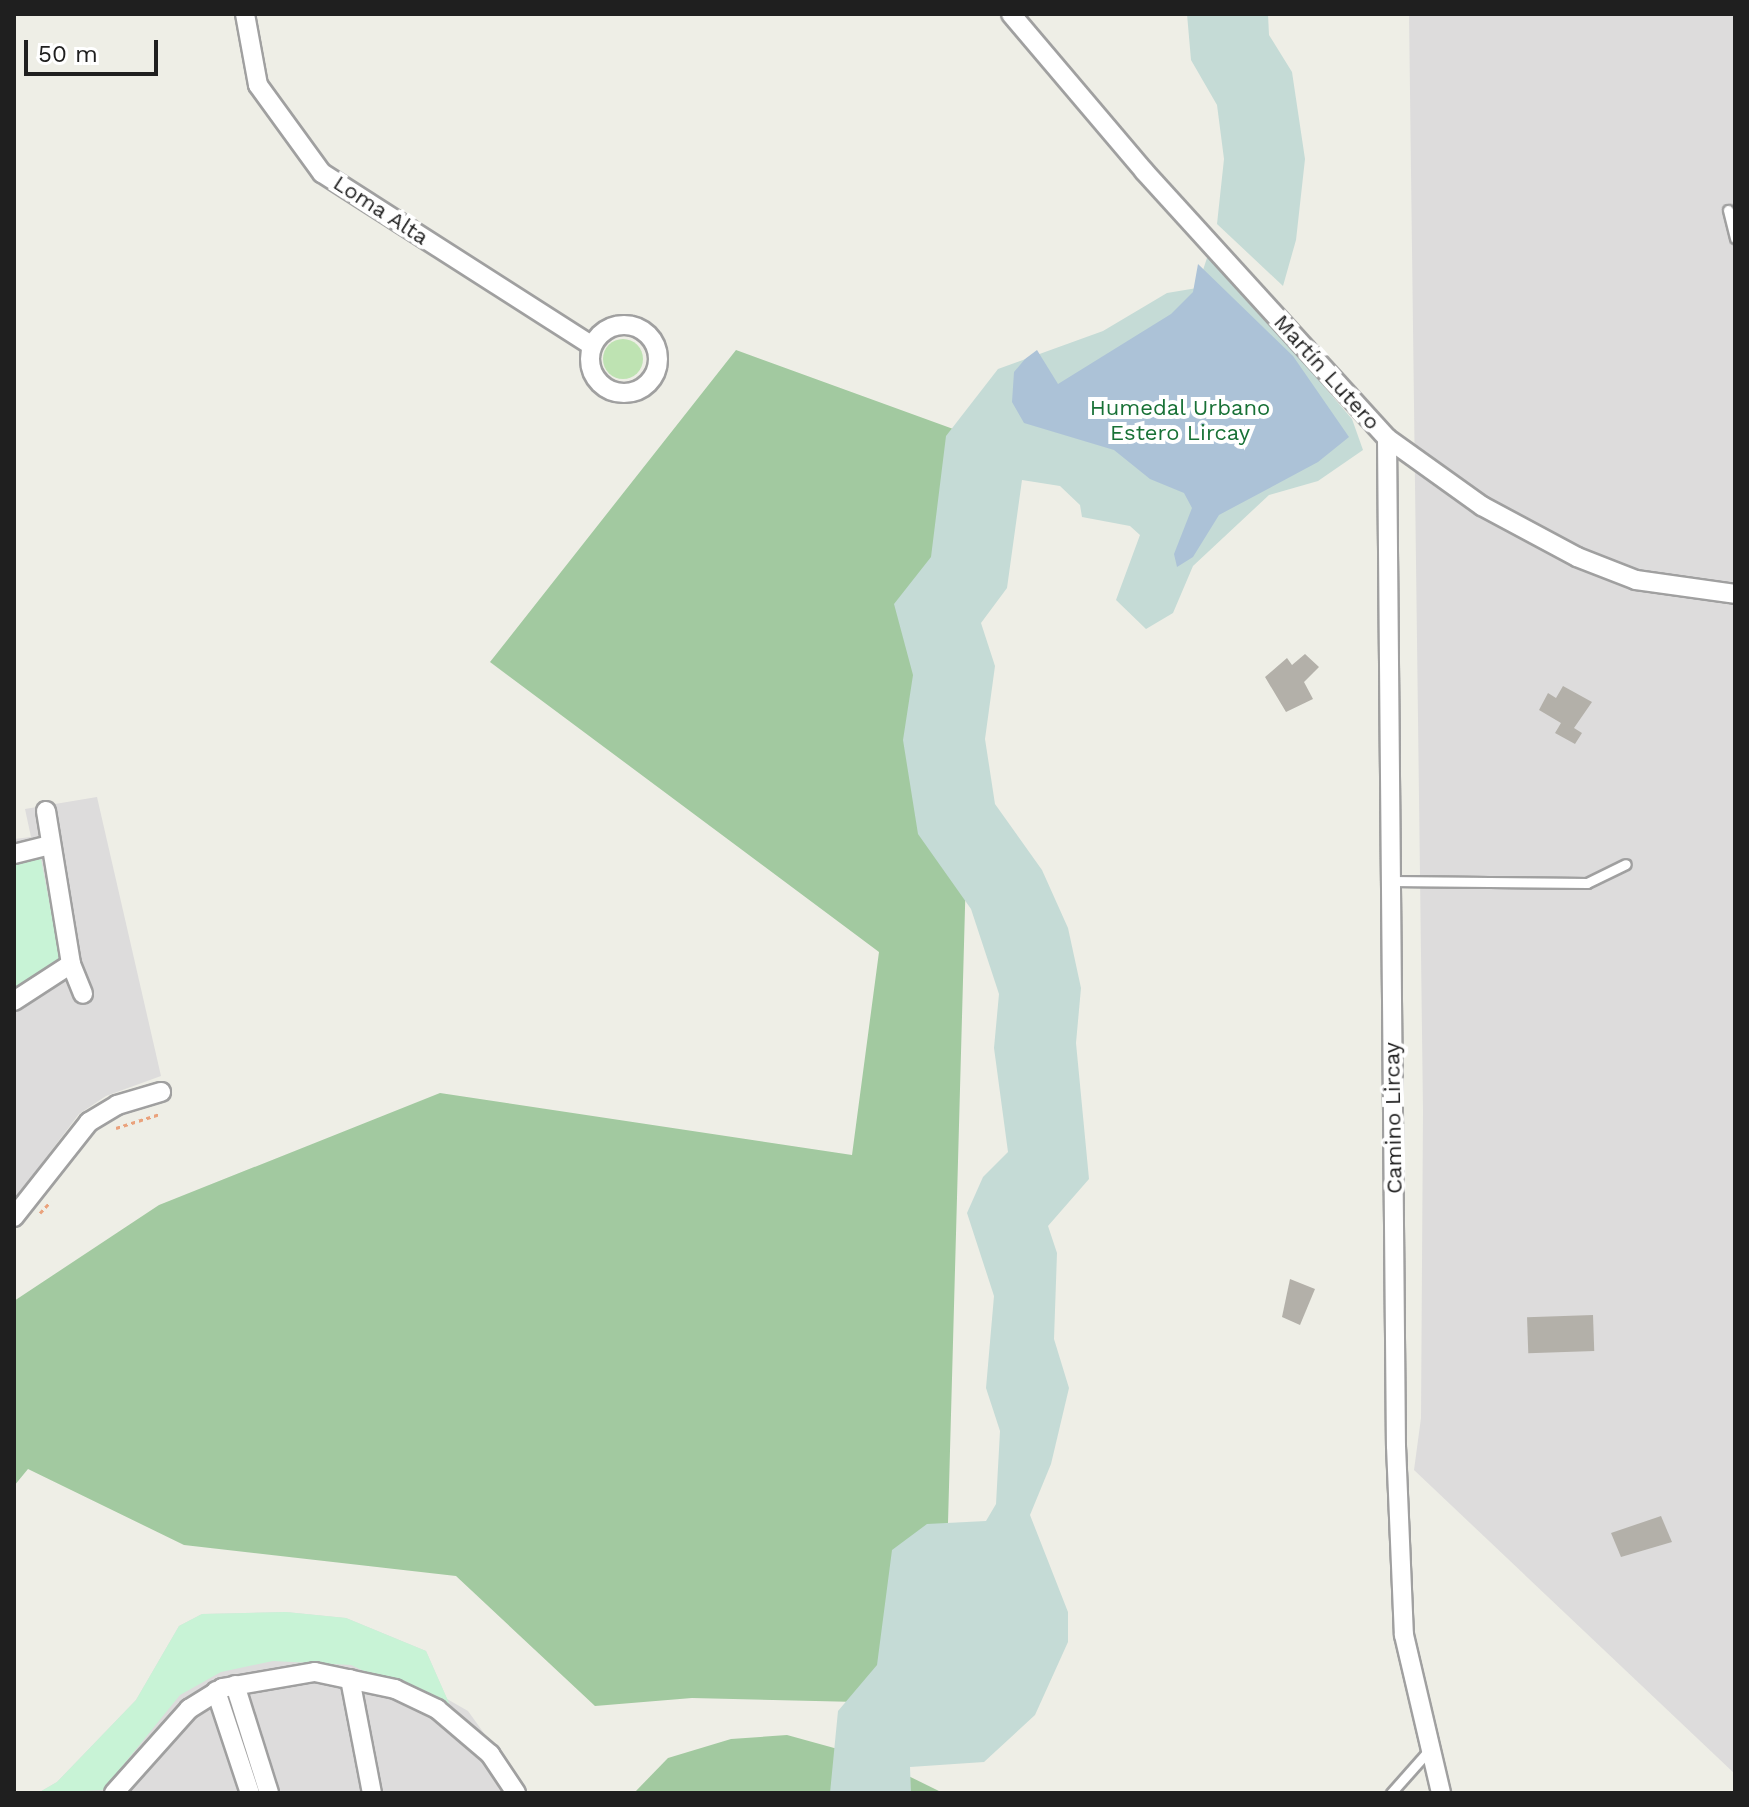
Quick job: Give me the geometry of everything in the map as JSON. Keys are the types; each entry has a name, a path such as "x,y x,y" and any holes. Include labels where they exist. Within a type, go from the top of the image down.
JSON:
{"street":[{"name":"Loma Alta","path":"245,14 258,85 322,173 591,345"},
{"name":"Martín Lutero","path":"1011,14 1144,171 1387,438 1482,506 1577,557 1636,580 1735,594"},
{"name":"Camino Lircay","path":"1387,438 1396,1434 1404,1635 1441,1793"},
{"path":"46,811 49,845 71,964 83,994"},
{"path":"14,854 49,845"},
{"path":"14,1001 71,964"},
{"path":"14,1217 89,1122 117,1105 161,1092"},
{"path":"123,1790 189,1709 216,1691 315,1672 395,1689 437,1709 490,1754 516,1793"},
{"path":"350,1679 372,1793"},
{"path":"235,1685 269,1793"},
{"path":"216,1691 250,1793"}],"lane":[{"path":"1728,210 1735,238"},
{"path":"1391,881 1587,883 1626,864"},
{"path":"1391,1793 1431,1748"}],"path":[{"path":"112,1129 160,1114"},
{"path":"35,1217 53,1199"}],"shaded area":[{"path":"1409,14 1735,14 1735,1774 1414,1470 1421,1418 1423,1111"},
{"path":"1198,264 1293,356 1349,437 1318,462 1219,515 1193,557 1177,567 1174,554 1192,508 1184,493 1150,479 1114,450 1024,423 1012,402 1014,372 1037,350 1058,384 1171,314 1193,292"},
{"path":"97,797 161,1076 106,1096 79,1114 14,1200 14,839 31,837 25,809"},
{"path":"286,1612 346,1618 426,1651 447,1699 468,1711 527,1793 38,1793 57,1782 136,1700 179,1626 202,1614"}],"green space":[{"path":"1187,14 1268,14 1269,35 1292,72 1305,159 1296,240 1283,286 1217,224 1224,159 1217,105 1191,60"},
{"name":"Humedal Urbano Estero Lircay","path":"1209,252 1352,419 1363,450 1318,481 1269,495 1193,566 1173,613 1146,629 1116,600 1140,535 1130,526 1082,517 1080,505 1060,486 1022,480 1007,588 981,623 995,666 985,739 995,804 1042,870 1068,928 1081,988 1076,1043 1089,1179 1048,1226 1057,1253 1054,1339 1069,1388 1051,1464 1030,1515 1068,1612 1068,1642 1035,1715 984,1762 910,1767 911,1793 830,1793 838,1711 877,1665 892,1550 927,1524 986,1521 996,1504 1000,1431 986,1388 994,1296 967,1213 983,1177 1008,1152 994,1048 999,994 971,909 918,834 903,740 913,675 894,604 931,557 946,436 998,369 1103,331 1167,293 1197,288"},
{"path":"623,339 637,345 643,359 637,373 623,379 609,373 603,359 609,345"},
{"path":"736,350 978,438 943,1704 692,1698 595,1706 456,1576 184,1545 28,1469 14,1486 14,1301 159,1205 440,1093 852,1155 879,952 490,662"},
{"path":"41,859 60,958 14,988 14,872 16,864"},
{"path":"286,1612 346,1618 426,1651 453,1712 351,1665 273,1661 221,1672 180,1695 103,1790 38,1793 57,1782 136,1700 179,1626 202,1614"},
{"path":"787,1735 874,1759 943,1793 634,1793 668,1758 731,1739"}],"building":[{"path":"1305,654 1319,667 1304,682 1313,699 1286,712 1265,677 1287,658 1292,665"},
{"path":"1563,686 1592,702 1574,728 1582,733 1575,744 1555,733 1561,723 1539,710 1548,693 1556,698"},
{"path":"1290,1279 1315,1289 1300,1325 1282,1317"},
{"path":"1593,1315 1594,1351 1528,1353 1527,1317"},
{"path":"1661,1516 1672,1542 1621,1557 1611,1533"}]}
